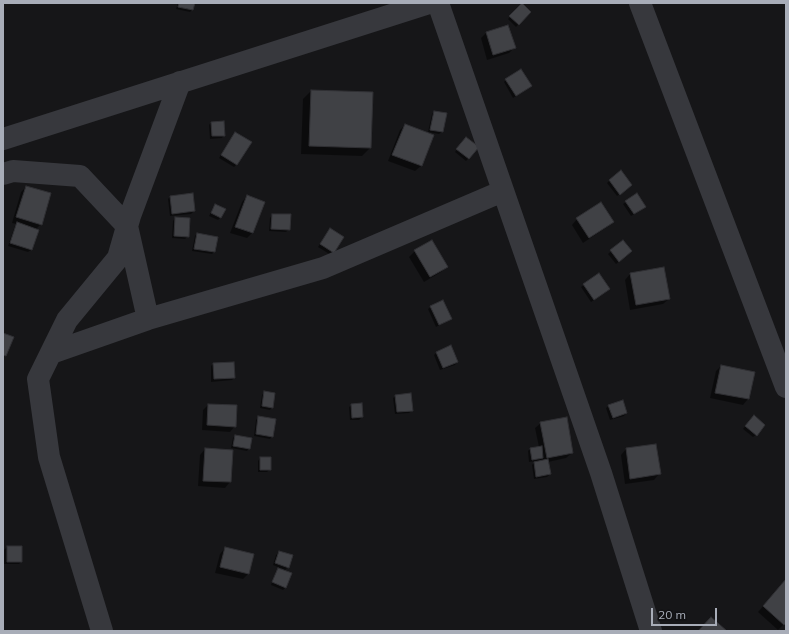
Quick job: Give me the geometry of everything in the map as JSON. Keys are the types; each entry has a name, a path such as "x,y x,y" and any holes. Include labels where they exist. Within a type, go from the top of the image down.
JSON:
{"street":[{"path":"3,139 429,3"},
{"path":"438,3 600,473 651,631"},
{"path":"640,3 786,387"},
{"path":"102,631 49,457 38,379 67,320 118,258 127,226 180,82"},
{"path":"3,174 13,171 80,176 127,226 148,319"},
{"path":"51,353 148,319 323,268 503,191"}],"building":[{"path":"179,3 195,3 193,10 178,7"},
{"path":"522,3 531,12 519,25 509,16"},
{"path":"508,25 516,48 493,55 486,32"},
{"path":"521,69 532,86 516,96 505,79"},
{"path":"311,90 373,92 371,148 309,146"},
{"path":"434,111 447,113 443,132 430,130"},
{"path":"224,121 225,136 212,136 211,122"},
{"path":"405,124 434,135 422,166 392,155"},
{"path":"235,132 252,142 237,165 221,155"},
{"path":"466,137 479,147 469,159 456,149"},
{"path":"621,170 632,185 620,195 609,180"},
{"path":"26,186 51,193 42,225 16,217"},
{"path":"193,193 195,211 172,214 170,196"},
{"path":"637,193 646,207 634,214 625,201"},
{"path":"247,195 265,202 253,233 235,227"},
{"path":"601,202 614,222 589,238 576,218"},
{"path":"215,204 226,209 221,218 211,213"},
{"path":"272,214 291,214 290,230 271,229"},
{"path":"175,217 190,218 189,237 174,236"},
{"path":"17,222 39,230 32,250 10,243"},
{"path":"330,228 344,237 334,253 320,244"},
{"path":"197,233 218,237 215,252 194,249"},
{"path":"432,240 448,267 430,277 414,250"},
{"path":"623,240 632,251 619,262 610,250"},
{"path":"664,267 670,299 636,305 630,273"},
{"path":"599,273 610,289 594,300 583,284"},
{"path":"443,300 452,319 439,325 430,306"},
{"path":"3,333 14,337 6,356 3,355"},
{"path":"451,345 458,362 443,368 436,352"},
{"path":"234,362 235,378 214,379 213,363"},
{"path":"721,365 755,372 749,399 715,393"},
{"path":"264,391 275,393 273,408 262,406"},
{"path":"411,393 413,411 397,412 395,395"},
{"path":"623,400 627,413 613,418 608,405"},
{"path":"362,403 363,417 352,418 351,404"},
{"path":"208,404 237,405 236,427 207,425"},
{"path":"754,415 765,425 757,436 745,426"},
{"path":"258,416 276,419 273,437 256,434"},
{"path":"567,417 573,453 547,458 540,422"},
{"path":"235,435 252,438 250,449 233,446"},
{"path":"656,444 661,474 630,479 626,448"},
{"path":"542,446 543,458 532,460 530,448"},
{"path":"205,448 233,450 231,482 203,481"},
{"path":"260,457 271,457 271,470 260,470"},
{"path":"548,459 551,474 536,477 534,462"},
{"path":"7,546 22,546 22,562 7,562"},
{"path":"225,547 254,554 249,574 220,567"},
{"path":"279,551 293,555 289,568 275,563"},
{"path":"278,568 292,573 286,588 272,582"},
{"path":"786,579 786,623 784,625 763,606"},
{"path":"711,617 727,631 698,631"}]}
